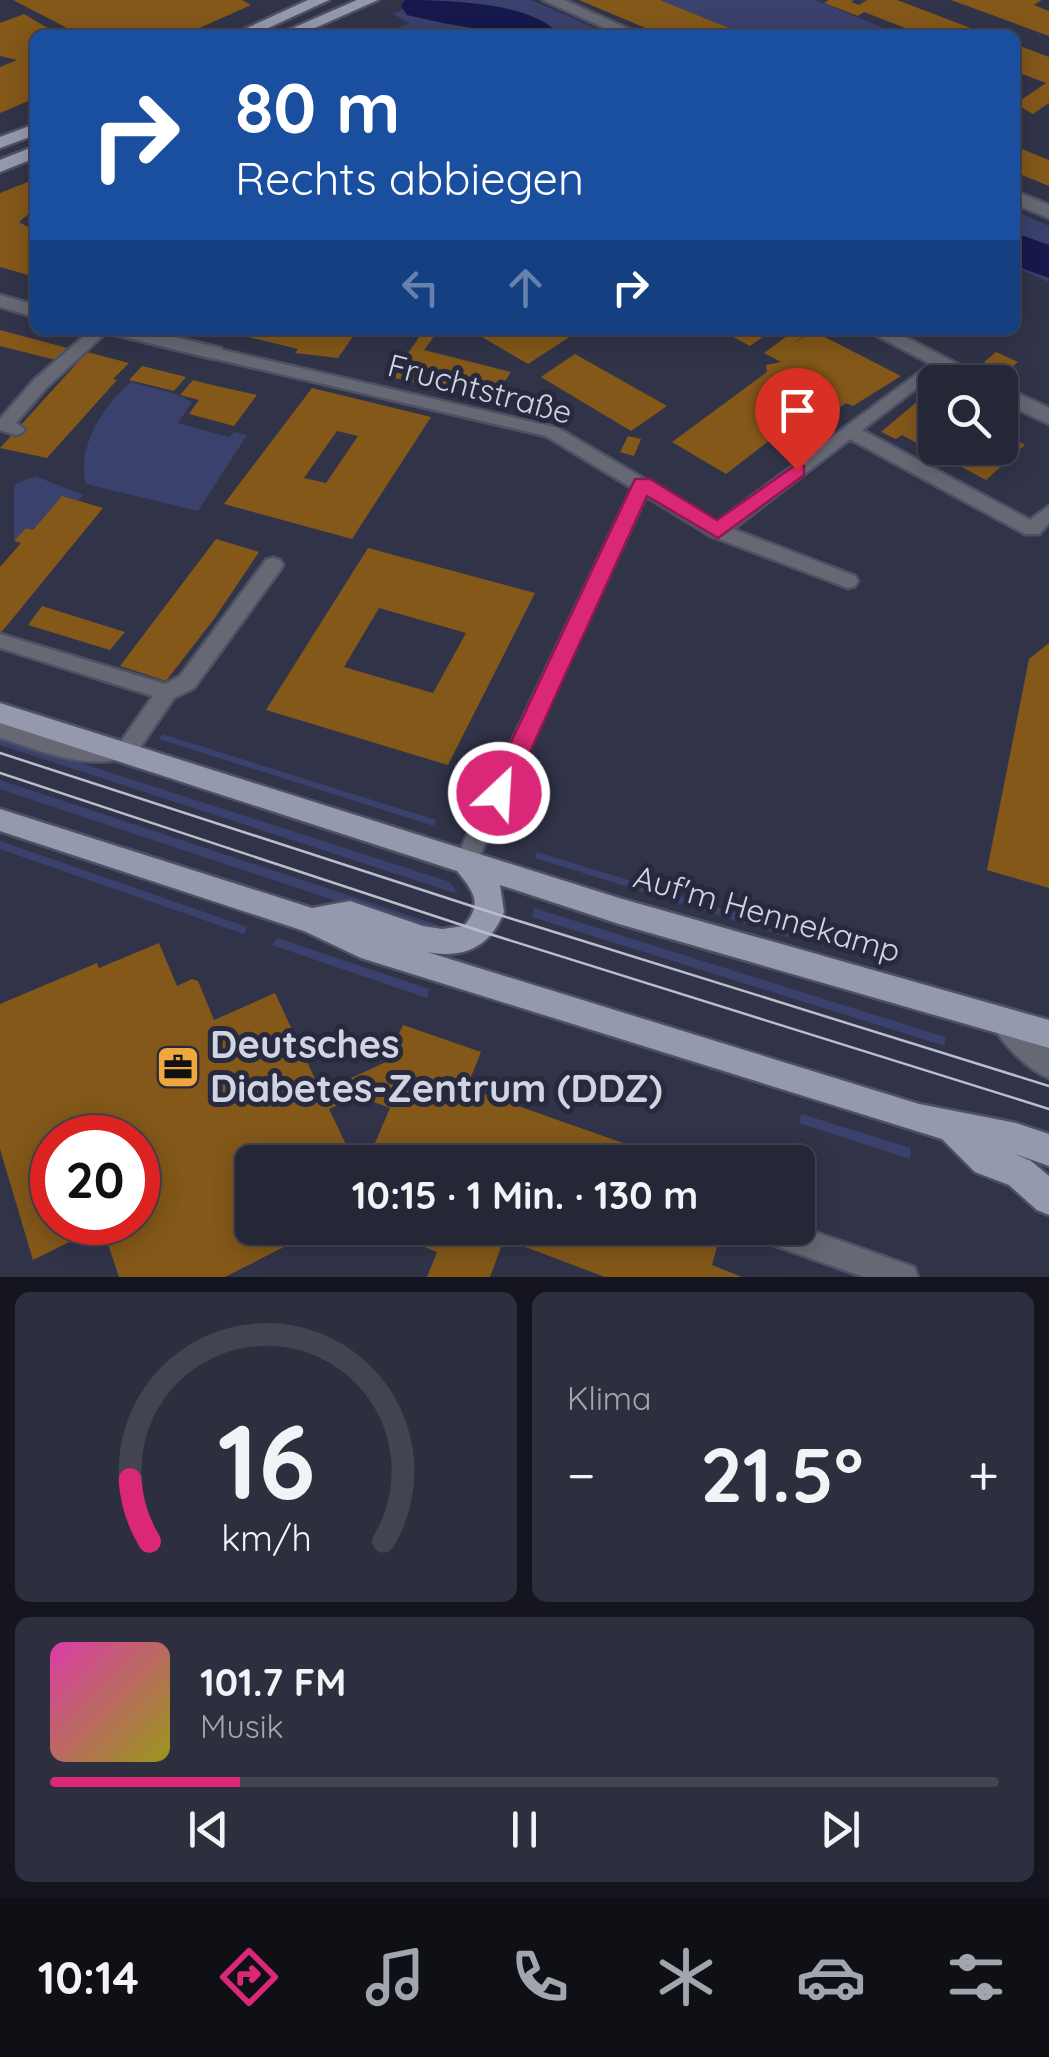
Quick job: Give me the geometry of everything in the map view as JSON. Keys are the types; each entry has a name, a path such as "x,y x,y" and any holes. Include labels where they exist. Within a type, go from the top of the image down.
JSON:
{"main road":[{"path":"252,30 321,0"},
{"path":"297,30 370,0"},
{"path":"0,143 30,131"},
{"path":"0,167 30,152"},
{"name":"Auf'm Hennekamp","path":"0,713 620,911 1049,1034"},
{"path":"0,820 312,921 362,945 954,1129 1016,1139 1049,1150"},
{"path":"312,921 345,913 433,942 469,938 480,931 493,904 492,894 466,861"},
{"path":"954,1129 987,1162 1019,1172 1049,1198"}],"street":[{"path":"552,0 622,30"},
{"path":"1020,199 1049,212"},
{"path":"0,301 30,310"},
{"name":"Fruchtstraße","path":"140,335 214,352"},
{"path":"886,335 946,365"},
{"path":"1018,401 1049,417"},
{"name":"Auf'm Hennekamp","path":"0,728 78,750 121,752"},
{"path":"1006,1022 1049,1062"}],"lane":[{"path":"16,428 4,424 40,384 96,335"},
{"name":"Fruchtstraße","path":"214,352 552,432 718,530 848,582"},
{"path":"718,530 940,362"},
{"path":"850,430 1032,529 1049,512"},
{"path":"466,861 643,484"},
{"path":"121,752 167,692 188,682 272,564"},
{"path":"0,640 167,692"},
{"path":"812,1245 904,1277"}],"shaded area":[{"path":"428,0 531,0 600,30 395,30 409,23 393,14"},
{"path":"660,0 815,0 889,30 734,30"},
{"path":"1020,213 1049,226 1049,282 1020,269"},
{"path":"131,382 192,402 178,423 229,437 234,432 247,435 198,511 86,484 85,456 94,428 110,403"},
{"path":"35,476 83,495 78,501 62,497 33,530 26,528 14,541 14,485"},
{"path":"162,734 436,820 434,826 159,739"},
{"path":"0,737 450,882 458,894 0,745"},
{"path":"0,780 438,925 435,931 421,929 0,789"},
{"path":"0,841 247,927 244,934 0,849"},
{"path":"537,852 791,930 788,937 535,858"},
{"path":"534,908 945,1037 945,1046 532,917"},
{"path":"277,938 429,989 427,998 272,945"},
{"path":"801,1114 911,1148 910,1159 799,1123"}],"building":[{"path":"13,0 242,0 251,5 195,30 63,30 67,28"},
{"path":"579,0 660,0 734,30 650,30"},
{"path":"854,0 851,2 859,5 867,0 897,0 976,30 910,30 864,12 858,16 824,3"},
{"path":"951,0 1042,0 1034,5 1049,11 1049,36"},
{"path":"24,14 51,30 30,30 30,100 0,113 0,67 17,60 0,56 0,23"},
{"path":"1020,46 1049,57 1049,103 1033,114 1020,107 1020,101 1046,83 1020,73"},
{"path":"1020,148 1049,160 1049,186 1020,174"},
{"path":"30,181 30,213 19,222 30,228 30,276 0,267 0,193"},
{"path":"0,330 71,349 60,361 0,346"},
{"path":"354,335 338,358 295,353 298,349 249,337"},
{"path":"421,335 435,335 424,350 511,372 491,402 391,377"},
{"path":"479,335 572,335 528,364"},
{"path":"729,335 766,335 750,346"},
{"path":"788,335 805,335 791,345 807,335 821,335 901,376 853,406 846,403 834,412 818,403 726,474 672,442 767,372 766,365 781,362 764,353"},
{"path":"87,352 129,363 47,458 0,448"},
{"path":"996,352 1018,362 990,365 984,362"},
{"path":"575,354 667,406 631,431 541,377"},
{"path":"142,366 186,377 174,391 129,380"},
{"path":"193,380 257,395 234,426 189,414 199,400 180,395"},
{"path":"312,388 431,417 352,539 224,504","holes":["337,431 358,436 326,483 304,478"]},
{"path":"918,401 918,444 902,435 896,439 881,432"},
{"path":"628,436 641,439 634,456 620,452"},
{"path":"958,465 1003,465 986,480"},
{"path":"62,496 103,508 0,634 0,567 21,543 14,541 26,528 33,530"},
{"path":"216,539 259,552 214,619 166,681 120,666"},
{"path":"368,548 535,593 448,765 266,710","holes":["379,608 466,633 433,693 344,667"]},
{"path":"42,606 125,632 110,650 28,625"},
{"path":"1049,643 1049,888 987,870 1029,659"},
{"path":"159,943 177,986 192,979 198,981 214,1020 275,993 321,1092 386,1062 403,1025 481,1052 461,1102 472,1106 478,1092 629,1145 371,1145 390,1108 358,1096 329,1109 346,1145 235,1145 235,1245 288,1245 225,1277 119,1277 108,1245 160,1245 160,1115 30,1115 30,1245 63,1245 33,1260 0,1149 0,1004 97,963 99,968"},
{"path":"420,1245 502,1245 490,1277 427,1277 437,1252"},
{"path":"520,1245 717,1245 712,1265 742,1277 605,1277"}],"waterway":[{"path":"421,6 527,30"},
{"path":"1020,250 1049,263"}],"tram line":[{"path":"0,753 490,912 1049,1086"},
{"path":"0,773 480,931 1049,1109"}],"place":[{"name":"Deutsches Diabetes-Zentrum (DDZ)","path":"178,1067"}],"route":[{"path":"499,793 643,484 718,530 797,470"}]}
